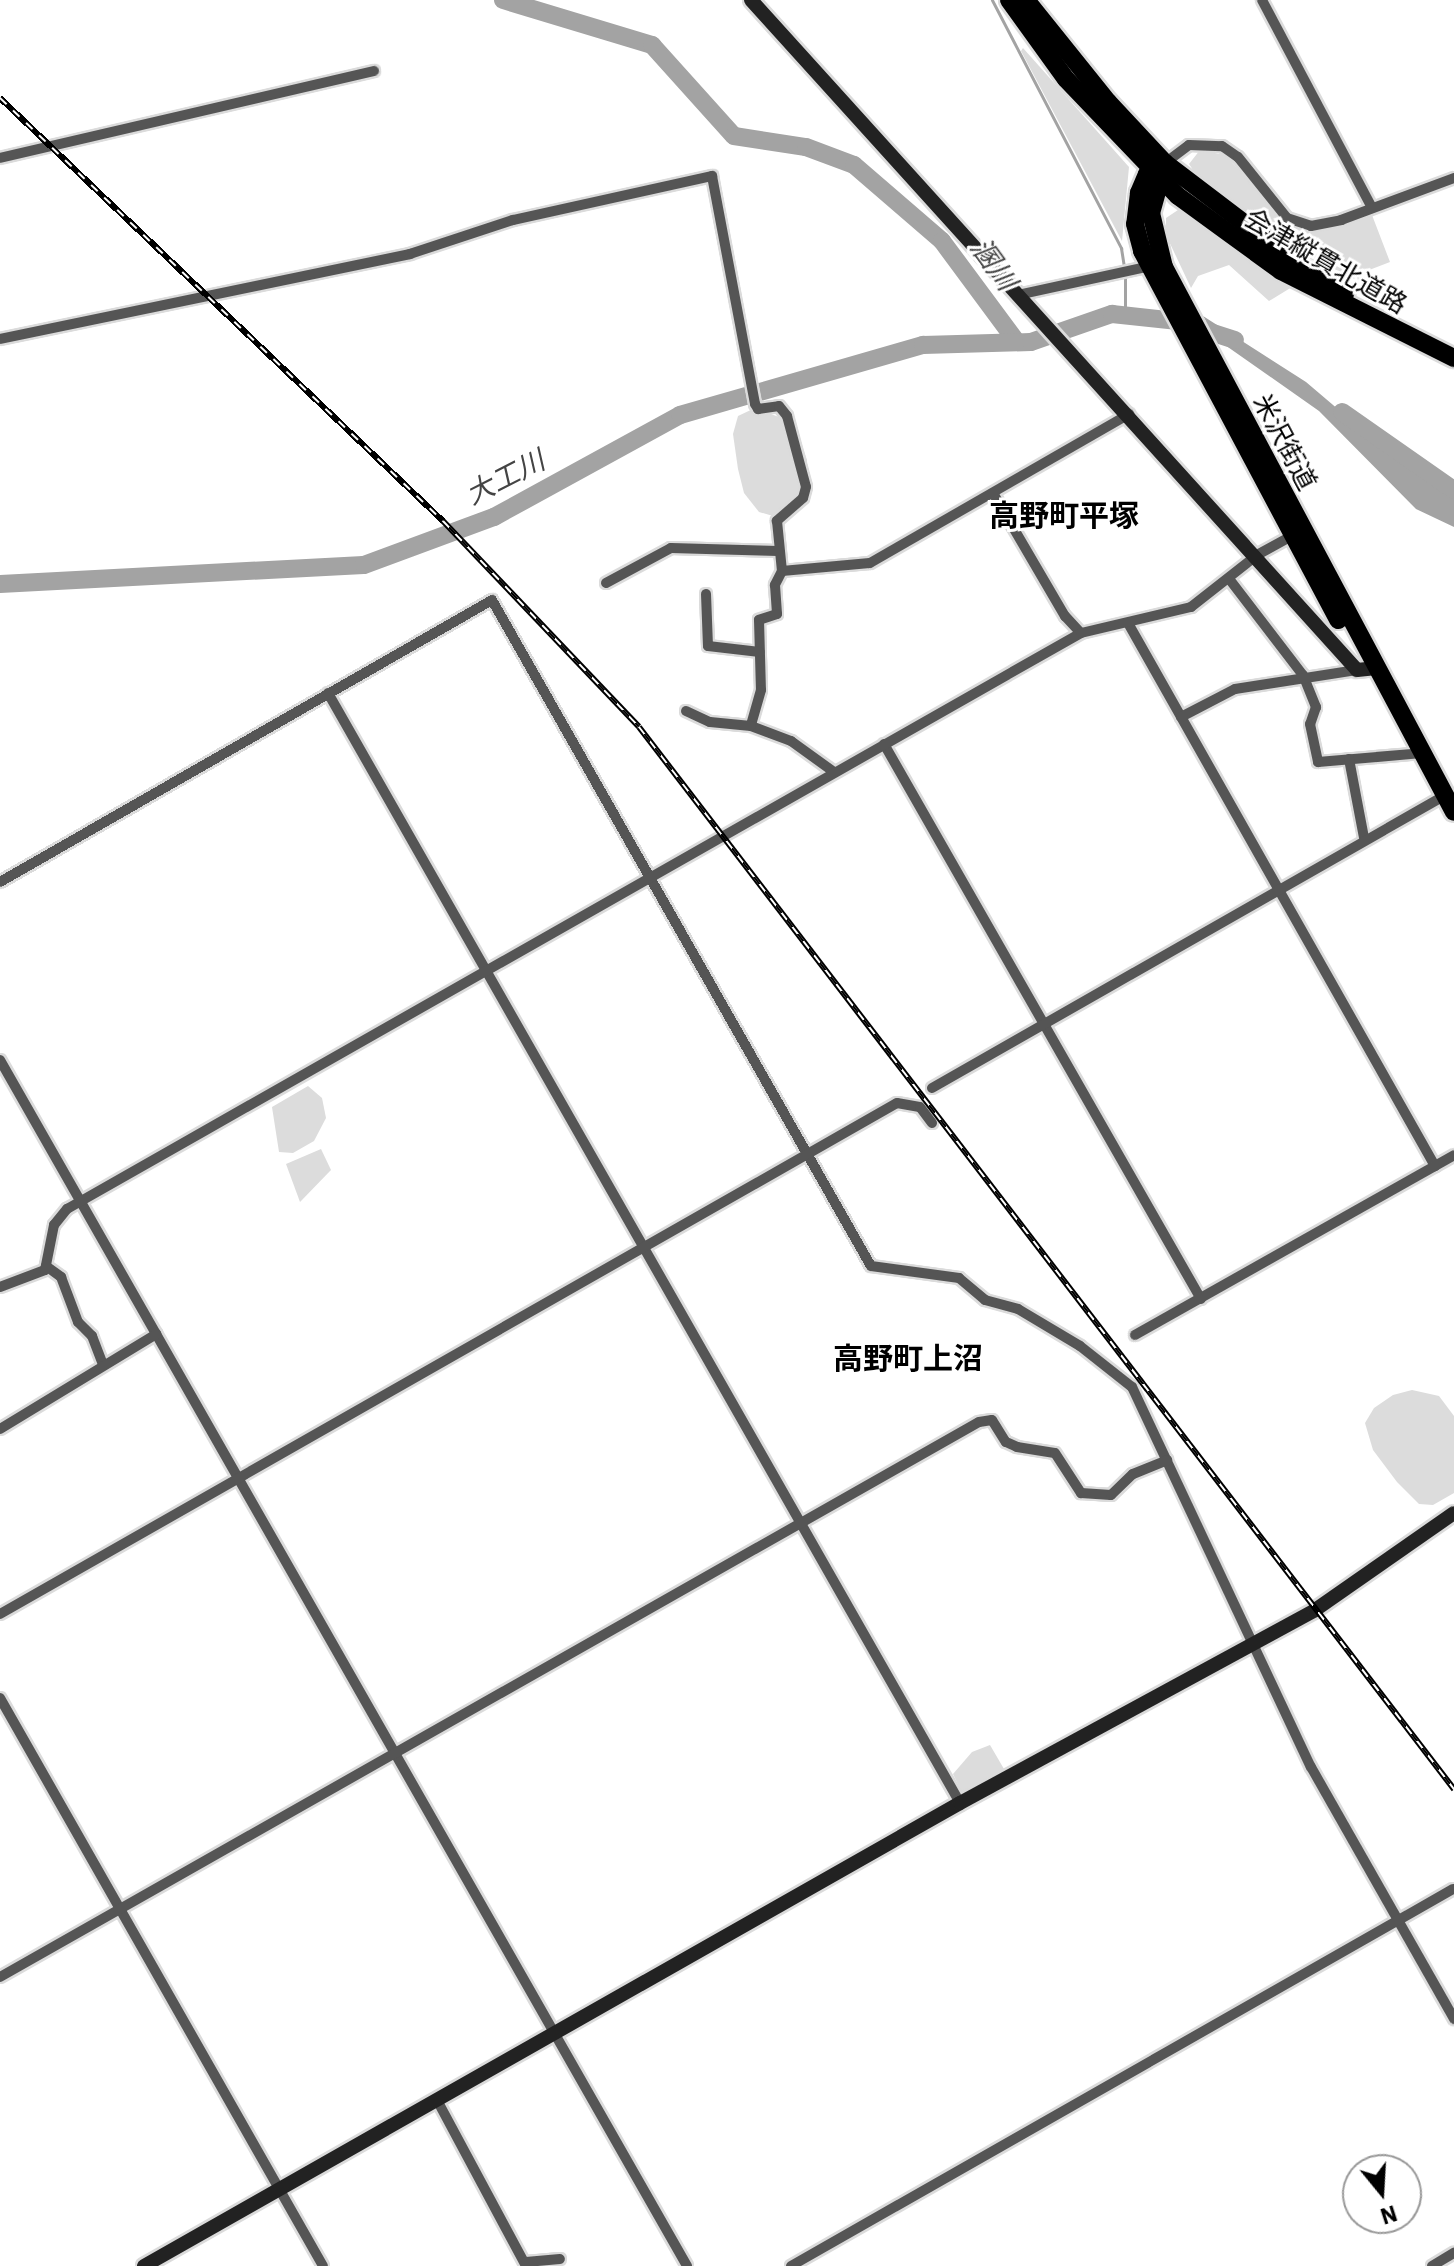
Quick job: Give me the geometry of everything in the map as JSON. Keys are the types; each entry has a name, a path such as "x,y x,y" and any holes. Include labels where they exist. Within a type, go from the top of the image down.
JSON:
{"highway":[{"path":"1009,0 1066,79 1160,172 1184,189"},
{"path":"1026,0 1160,172"},
{"name":"米沢街道","path":"1160,172 1151,213 1156,268 1367,669 1417,744 1449,804"},
{"name":"会津縦貫北道路","path":"1184,189 1321,278 1454,345"},
{"name":"会津縦貫北道路","path":"1184,189 1281,271 1454,358"}],"street":[{"path":"1262,0 1372,208"},
{"path":"758,3 1257,555 1367,669"},
{"path":"0,158 374,71"},
{"path":"1160,172 1196,143 1222,146 1238,157 1278,210 1298,224 1327,224 1454,178"},
{"path":"0,339 410,254 513,220 712,176 755,404 758,409 779,406 787,416 805,475 803,498 777,521 782,571 775,585 777,614 759,620 761,690 751,726"},
{"path":"1022,294 1156,268"},
{"path":"782,571 870,563 1129,414"},
{"path":"993,493 1065,616 1081,633"},
{"path":"46,1266 54,1225 81,1201 1081,633 1173,614 1230,580 1257,555 1296,533"},
{"path":"606,583 671,548 778,551"},
{"path":"1230,580 1303,675 1316,707 1310,724 1318,762 1349,759 1417,744"},
{"path":"706,594 708,646 760,652"},
{"path":"0,882 492,600 871,1266 959,1278 985,1300 1018,1309 1080,1346 1132,1387 1311,1767 1454,2019"},
{"path":"1128,623 1435,1166"},
{"path":"1181,717 1235,689 1303,675 1367,669"},
{"path":"328,693 488,969 960,1803"},
{"path":"686,711 710,722 751,726 791,741 834,772"},
{"path":"884,744 1201,1299"},
{"path":"1349,759 1364,838"},
{"path":"932,1088 1364,838 1449,804"},
{"path":"0,1060 687,2266"},
{"path":"0,1614 809,1156 897,1103 920,1107 932,1123"},
{"path":"1135,1335 1454,1155"},
{"path":"0,1287 46,1266"},
{"path":"46,1266 61,1277 78,1322 92,1336 103,1364"},
{"path":"0,1429 156,1334"},
{"path":"0,1977 979,1422 992,1420 1006,1442 1055,1453 1081,1493 1111,1495 1133,1474 1167,1460"},
{"path":"144,2266 960,1803 1315,1610 1454,1513"},
{"path":"0,1698 323,2266"},
{"path":"791,2266 1453,1889"},
{"path":"437,2100 526,2264 560,2259"},
{"path":"1432,2266 1454,2253"}],"shaded area":[{"path":"1023,48 1129,167 1122,241 1021,51"},
{"path":"1200,150 1225,155 1292,226 1318,231 1372,215 1390,262 1364,272 1366,285 1301,252 1197,176 1189,164"},
{"path":"1178,210 1188,211 1292,287 1269,301 1229,265 1198,276 1191,288 1166,235 1166,218"},
{"path":"1203,316 1306,382 1386,450 1454,497 1454,527 1416,509 1319,411 1215,338"},
{"path":"755,408 779,417 800,439 807,460 806,484 794,507 773,516 759,512 744,493 738,469 733,434 738,416"},
{"path":"308,1086 322,1098 326,1118 314,1141 293,1153 279,1152 272,1107"},
{"path":"321,1149 331,1170 300,1202 286,1164"},
{"path":"1412,1390 1439,1396 1454,1416 1454,1493 1433,1505 1419,1504 1397,1482 1373,1450 1365,1423 1374,1408 1393,1395"},
{"path":"990,1745 1004,1769 963,1795 953,1774 972,1752"}],"waterway":[{"name":"溷川","path":"503,0 652,45 734,136 806,147 854,165 942,241 1016,341"},
{"path":"530,0 535,7"},
{"path":"992,0 1121,248 1124,268"},
{"path":"1125,276 1125,315"},
{"name":"大工川","path":"0,584 364,565 494,517 680,415 923,345 1031,342 1112,314 1176,321 1235,340"},
{"name":"溷川","path":"1342,412 1454,490"}],"railway":[{"path":"0,98 443,521 639,727 1454,1789"}],"district":[{"name":"高野町平塚","path":"1064,515"},
{"name":"高野町上沼","path":"908,1358"}]}
